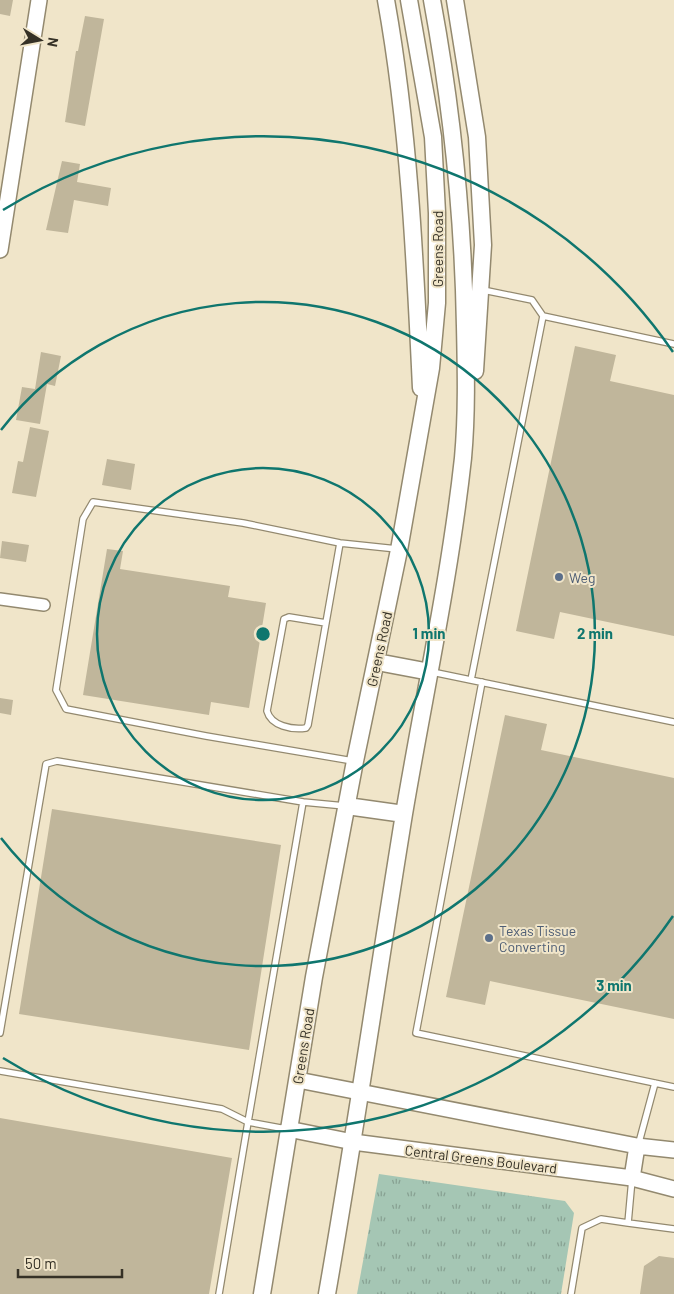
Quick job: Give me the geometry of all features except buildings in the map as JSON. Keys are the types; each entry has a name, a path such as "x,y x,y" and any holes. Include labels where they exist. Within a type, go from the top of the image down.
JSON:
{"main road":[{"path":"386,0 396,53 415,271 422,423"},
{"name":"Greens Road","path":"262,1294 314,977 355,761 399,550 431,368 437,303 437,213 433,137 409,0"},
{"name":"Greens Road","path":"327,1294 354,1142 404,814 444,592 463,455 466,371 464,248 451,120 432,0"},
{"path":"455,0 477,137 483,245 476,368 463,455"},
{"path":"377,662 430,672"},
{"path":"347,806 404,814"}],"street":[{"path":"0,250 39,0"},
{"path":"0,599 44,605"},
{"path":"298,1080 638,1146 674,1150"},
{"name":"Central Greens Boulevard","path":"288,1129 354,1142 632,1178 674,1189"},
{"path":"632,1178 638,1146"}],"lane":[{"path":"481,290 532,300 543,316 674,344"},
{"path":"471,680 543,316"},
{"path":"355,761 206,736 66,709 56,690 84,519 93,502 243,523 340,543 399,550"},
{"path":"326,623 289,617 284,618 267,711 269,718 276,724 300,729 306,728 308,725 326,623 340,543"},
{"path":"430,672 674,722"},
{"path":"482,682 416,1033 674,1087"},
{"path":"0,1033 46,764 57,761 303,802 347,806"},
{"path":"219,1294 303,802"},
{"path":"0,1071 222,1109 248,1122 288,1129"},
{"path":"638,1146 656,1083"},
{"path":"628,1223 632,1178"},
{"path":"571,1294 582,1228 601,1219 674,1229"}],"green space":[{"path":"379,1174 565,1201 574,1213 561,1294 357,1294"}],"place":[{"name":"Weg","path":"559,577"},
{"name":"Texas Tissue Converting","path":"489,938"}]}
